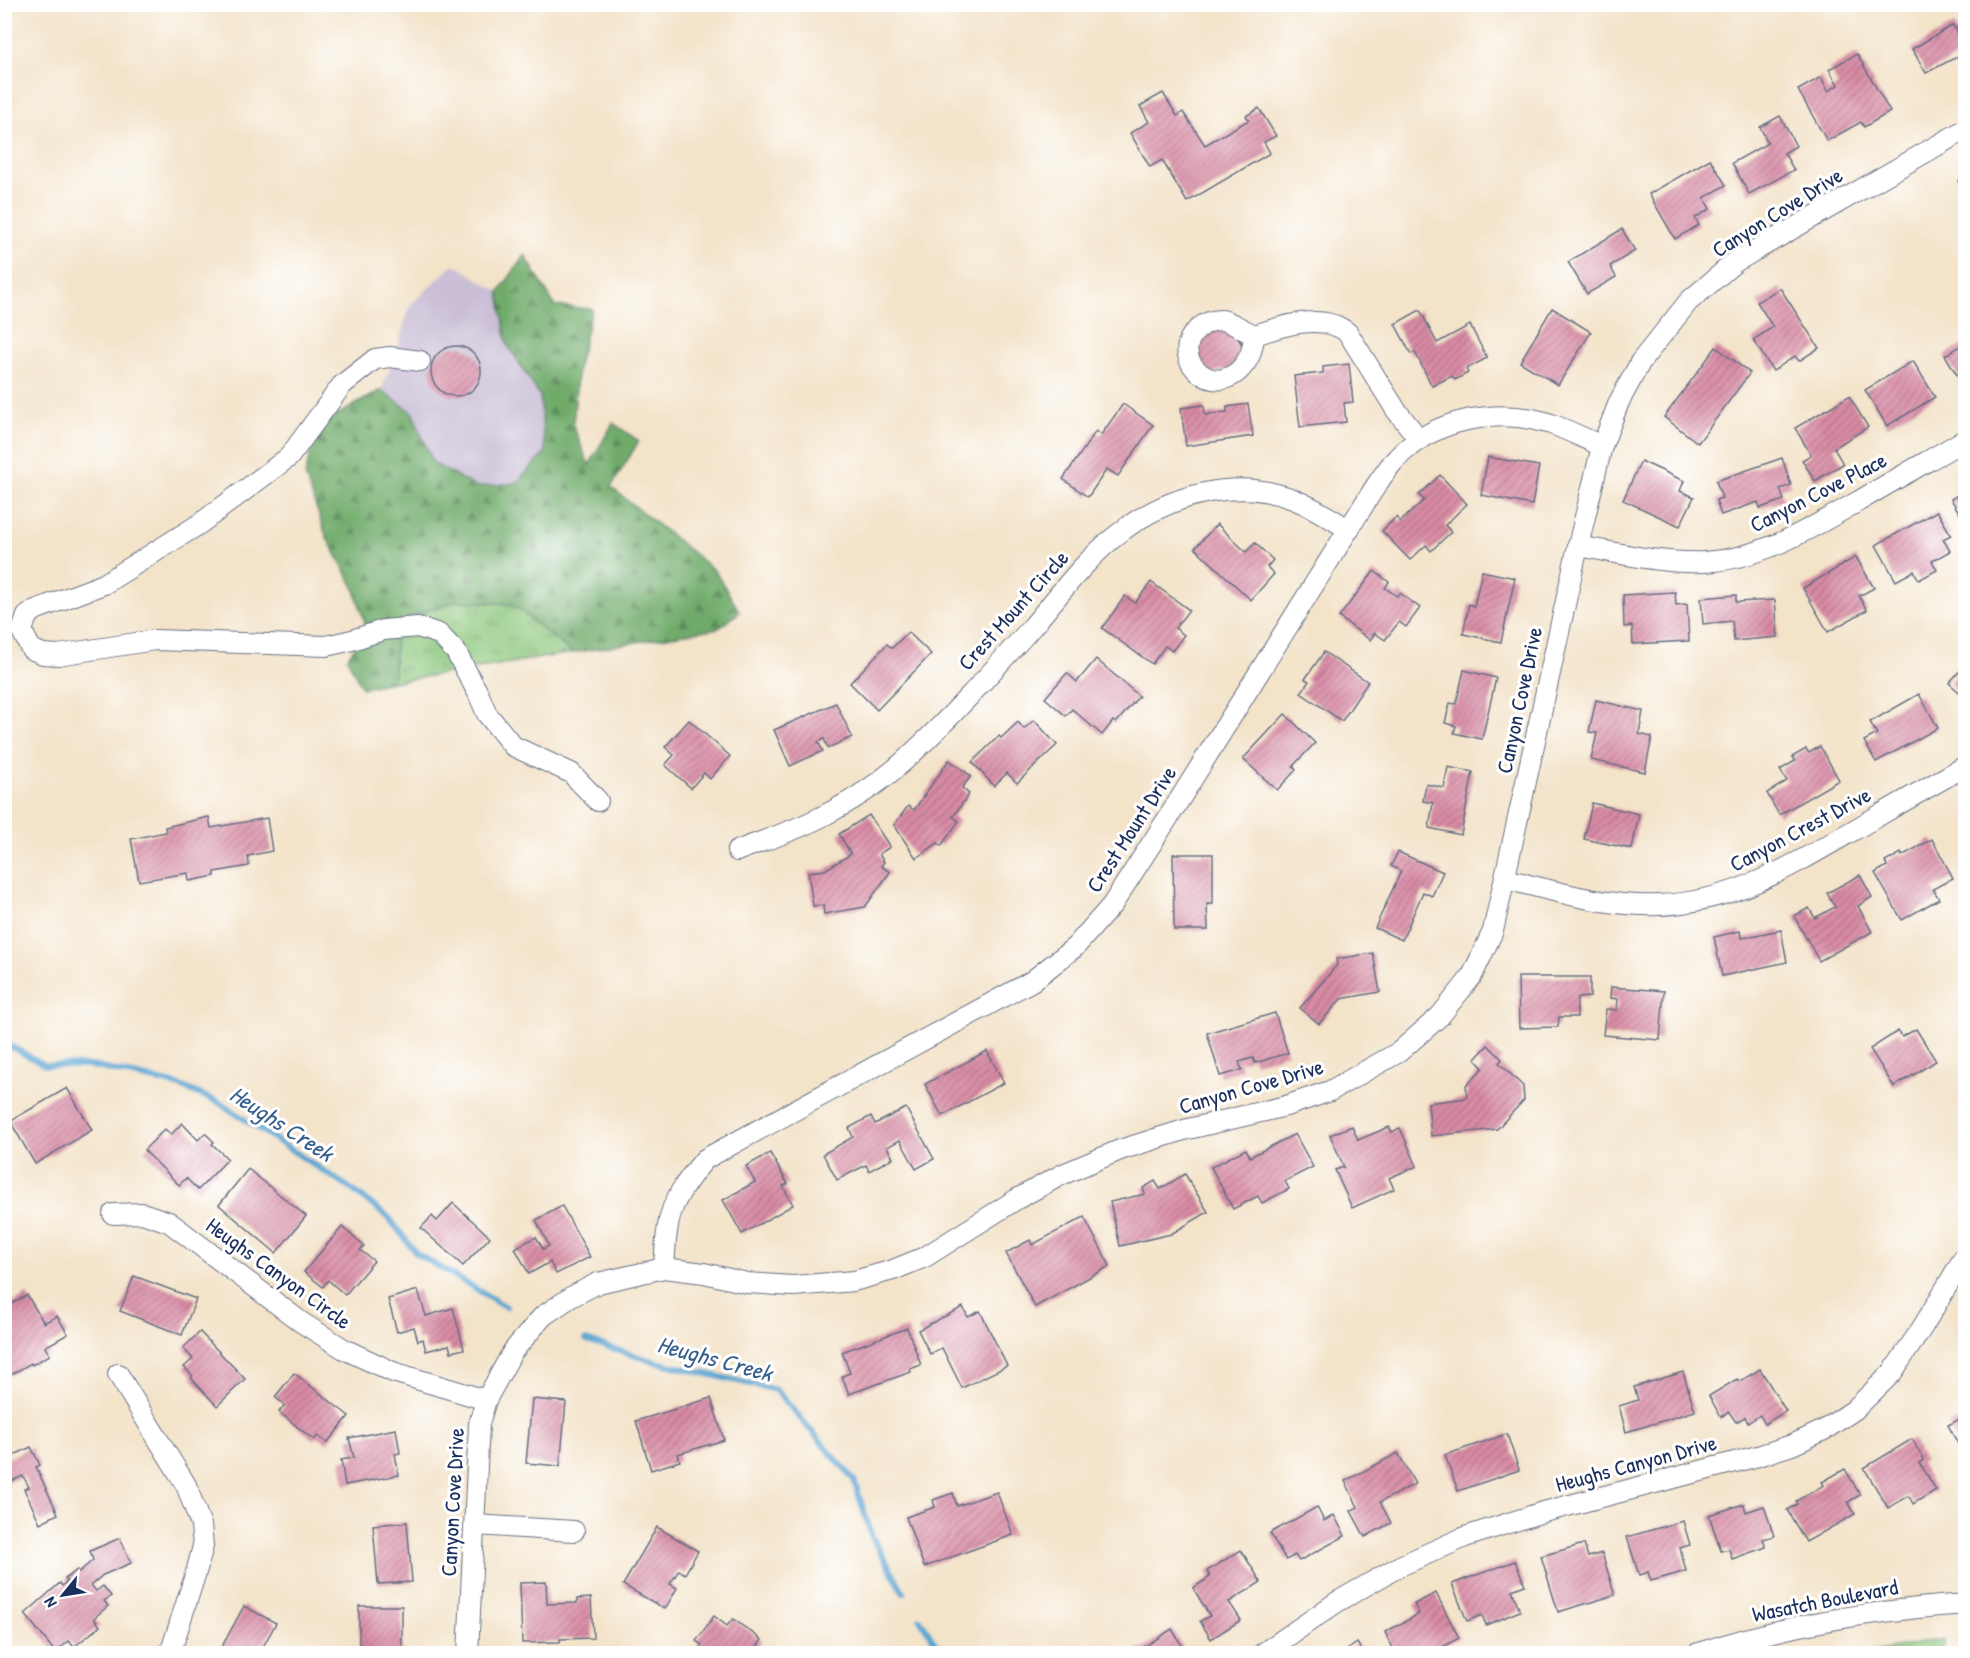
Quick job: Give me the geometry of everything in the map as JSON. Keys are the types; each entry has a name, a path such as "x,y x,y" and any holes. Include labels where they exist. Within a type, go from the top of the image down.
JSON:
{"street":[{"name":"Canyon Cove Drive","path":"468,1653 479,1424 486,1400 513,1351 543,1316 598,1283 664,1268 747,1283 793,1286 854,1281 893,1270 926,1257 1017,1199 1061,1175 1120,1150 1184,1130 1286,1106 1330,1091 1399,1052 1440,1016 1472,976 1493,930 1602,446 1619,402 1641,361 1689,301 1736,262 1965,129"},
{"path":"1255,335 1288,324 1337,325 1348,333 1396,410 1419,439"},
{"path":"420,360 390,357 375,359 342,385 289,457 201,523 124,572 88,591 35,610 27,616 24,623 22,631 26,641 31,649 44,654 58,655 155,640 326,646 383,630 418,627 439,634 456,651 487,714 513,746 571,773 598,801"},
{"name":"Crest Mount Drive","path":"664,1268 666,1234 672,1206 685,1183 705,1159 1032,981 1075,947 1119,895 1370,495 1396,458 1419,439 1447,426 1470,418 1489,416 1519,417 1550,424 1602,446"},
{"name":"Canyon Cove Place","path":"1578,546 1674,562 1705,562 1771,548 1806,531 1965,439"},
{"name":"Crest Mount Circle","path":"737,852 821,817 867,789 902,763 1016,645 1092,559 1121,531 1158,508 1187,496 1249,489 1291,498 1317,509 1349,530"},
{"name":"Canyon Crest Drive","path":"1505,879 1599,901 1628,904 1657,905 1707,899 1730,893 1774,875 1965,766"},
{"name":"Heughs Canyon Circle","path":"113,1214 142,1213 169,1222 301,1322 344,1349 393,1372 486,1400"},
{"name":"Heughs Canyon Drive","path":"1262,1653 1337,1602 1400,1566 1465,1537 1540,1513 1758,1456 1792,1445 1824,1430 1854,1410 1892,1373 1922,1328 1965,1254"},
{"path":"118,1374 186,1485 201,1525 203,1546 170,1653"},
{"path":"474,1525 574,1531"},
{"name":"Wasatch Boulevard","path":"1696,1653 1779,1631 1825,1622 1905,1608 1965,1604"}],"shaded area":[{"path":"454,264 499,292 507,344 540,396 545,453 515,484 476,487 433,463 412,412 381,390 396,352 410,305"}],"green space":[{"path":"525,255 555,306 592,309 578,366 573,425 589,465 613,423 639,441 611,487 715,571 740,612 719,628 572,653 512,604 456,601 397,622 393,682 362,688 347,658 367,630 354,587 327,538 305,476 316,427 381,390 412,412 433,463 476,487 516,483 545,453 540,396 507,344 499,292"},
{"path":"456,601 512,604 572,653 393,682 397,622"},
{"path":"1944,1639 1942,1653 1868,1653"}],"building":[{"path":"1953,25 1966,46 1966,52 1926,73 1912,49"},
{"path":"1857,54 1890,112 1864,127 1861,122 1827,141 1798,90 1821,77 1828,91 1838,85 1829,69"},
{"path":"1163,93 1177,116 1183,112 1205,145 1249,120 1246,116 1259,108 1276,136 1264,142 1270,153 1187,202 1162,160 1150,167 1130,133 1149,122 1140,106"},
{"path":"1780,116 1796,146 1784,153 1794,170 1749,194 1732,163 1768,143 1760,127"},
{"path":"1710,159 1726,185 1704,198 1710,209 1695,218 1699,225 1675,239 1649,194"},
{"path":"1966,177 1966,195 1958,181"},
{"path":"1622,229 1635,251 1610,266 1616,277 1587,294 1568,262"},
{"path":"1780,288 1819,348 1799,361 1795,356 1773,371 1753,340 1773,327 1757,302"},
{"path":"1552,308 1591,332 1558,385 1520,362"},
{"path":"1420,310 1437,343 1470,325 1487,358 1466,369 1468,373 1455,380 1452,376 1432,386 1415,352 1411,354 1395,324"},
{"path":"1214,326 1235,333 1243,346 1242,355 1234,368 1212,373 1196,357 1196,341"},
{"path":"1966,343 1966,384 1963,385 1945,355"},
{"path":"451,346 461,346 474,353 481,366 481,376 474,389 461,396 451,396 442,392 435,385 431,376 431,366 435,357 442,350"},
{"path":"1716,347 1750,373 1698,443 1664,417"},
{"path":"1913,361 1935,397 1887,426 1865,390"},
{"path":"1349,364 1353,402 1344,403 1346,422 1300,427 1294,376 1323,373 1323,367"},
{"path":"1849,396 1868,427 1834,448 1843,464 1815,481 1802,460 1811,455 1795,428"},
{"path":"1123,404 1153,425 1118,476 1107,469 1088,497 1063,479 1096,431 1101,435"},
{"path":"1248,404 1253,436 1186,446 1181,408 1204,405 1205,415 1227,412 1227,407"},
{"path":"1488,457 1539,466 1532,505 1481,495"},
{"path":"1782,458 1791,485 1780,489 1784,500 1760,508 1758,502 1721,515 1716,500 1722,498 1716,481"},
{"path":"1641,461 1684,481 1680,491 1694,497 1680,526 1623,500"},
{"path":"1440,475 1467,504 1445,525 1451,532 1431,551 1426,545 1410,560 1382,531 1396,517 1400,522 1424,500 1419,495"},
{"path":"1966,490 1966,518 1963,519 1951,499"},
{"path":"1937,511 1951,535 1943,539 1950,551 1932,561 1937,570 1919,580 1914,571 1896,581 1876,545"},
{"path":"1217,524 1246,552 1255,543 1273,560 1267,567 1274,574 1251,600 1195,548"},
{"path":"1856,557 1874,588 1859,596 1867,610 1828,632 1803,588"},
{"path":"1374,571 1389,582 1385,588 1397,596 1400,593 1420,608 1406,627 1399,622 1385,640 1375,633 1370,640 1339,617"},
{"path":"1482,571 1515,578 1501,642 1463,634 1469,604 1474,606"},
{"path":"1151,582 1189,610 1175,628 1184,635 1172,651 1165,646 1152,664 1102,628 1125,596 1135,603"},
{"path":"1675,592 1676,605 1687,604 1689,641 1633,644 1632,626 1624,627 1623,595"},
{"path":"1736,595 1736,602 1775,600 1778,637 1734,641 1732,621 1703,624 1701,598"},
{"path":"908,632 931,654 877,710 850,683 887,644 892,648"},
{"path":"1324,652 1368,682 1342,721 1301,693 1309,681 1305,679"},
{"path":"1096,659 1139,696 1116,723 1113,721 1102,735 1072,709 1066,716 1045,698 1067,673 1077,682"},
{"path":"1966,664 1966,698 1949,683"},
{"path":"1464,670 1496,678 1482,739 1454,733 1456,726 1445,723 1450,703 1456,704"},
{"path":"1919,694 1938,728 1876,762 1864,741 1877,734 1870,722"},
{"path":"1596,700 1643,711 1639,734 1652,737 1645,772 1591,760 1597,733 1589,732"},
{"path":"836,703 852,737 828,748 824,739 818,742 823,751 790,766 774,730"},
{"path":"1285,714 1315,743 1293,766 1296,770 1277,790 1243,759"},
{"path":"689,720 730,756 710,779 704,773 691,788 665,765 674,755 665,747"},
{"path":"1034,720 1057,745 1017,783 1007,773 994,786 972,762 999,736 1001,738 1018,722 1024,729"},
{"path":"1820,746 1839,780 1779,815 1767,793 1787,781 1780,770 1795,761 1792,757 1806,749 1809,753"},
{"path":"949,760 971,776 962,788 969,794 953,817 959,821 941,846 938,843 916,858 894,825 908,806 914,810"},
{"path":"1448,767 1473,772 1461,835 1429,828 1433,803 1423,801 1426,784 1444,788"},
{"path":"1592,803 1639,814 1632,849 1584,839"},
{"path":"869,815 890,847 879,854 884,862 881,866 890,872 865,907 824,914 823,905 813,906 808,872 825,870 851,854 839,834"},
{"path":"209,817 211,828 267,818 272,851 248,856 249,866 215,872 215,876 189,881 188,873 139,881 131,839 166,832 165,827"},
{"path":"1932,839 1953,878 1933,889 1939,899 1902,920 1875,873 1887,866 1885,862 1901,853 1902,856"},
{"path":"1398,852 1443,872 1432,896 1423,892 1402,940 1375,928 1401,871 1391,866"},
{"path":"1173,854 1213,854 1213,904 1207,904 1208,930 1174,930"},
{"path":"1860,875 1872,897 1858,906 1872,932 1819,961 1794,916 1809,908 1815,918 1835,907 1827,893"},
{"path":"1781,930 1787,962 1722,976 1714,937 1740,931 1741,938"},
{"path":"1373,953 1380,992 1341,999 1319,1024 1300,1008 1337,965 1336,959"},
{"path":"1518,977 1590,977 1590,997 1577,998 1577,1017 1559,1017 1558,1027 1519,1028"},
{"path":"1611,987 1664,991 1660,1040 1603,1035 1606,1009 1617,1010 1618,999 1610,998"},
{"path":"1275,1013 1288,1053 1255,1063 1253,1058 1239,1062 1242,1070 1220,1076 1207,1033"},
{"path":"1916,1029 1936,1061 1894,1087 1870,1049 1898,1031 1902,1037"},
{"path":"1488,1045 1502,1059 1499,1063 1523,1086 1524,1100 1497,1129 1431,1136 1428,1103 1467,1098 1466,1085 1483,1068 1475,1059"},
{"path":"987,1051 1004,1083 942,1116 925,1084"},
{"path":"67,1088 92,1130 35,1164 10,1121"},
{"path":"906,1108 934,1159 916,1169 900,1140 887,1147 893,1158 869,1171 866,1165 837,1180 823,1154 853,1137 849,1128 871,1116 875,1124"},
{"path":"182,1123 198,1140 205,1133 214,1142 212,1144 228,1159 198,1190 186,1178 179,1185 144,1150 165,1129 171,1135"},
{"path":"1352,1126 1358,1140 1389,1127 1392,1132 1400,1128 1417,1166 1389,1178 1394,1189 1352,1208 1335,1170 1344,1167 1330,1135"},
{"path":"1295,1134 1313,1167 1285,1181 1289,1189 1262,1203 1258,1196 1233,1209 1211,1167 1246,1149 1250,1157"},
{"path":"770,1153 788,1184 783,1186 793,1205 742,1234 723,1200 755,1182 746,1166"},
{"path":"248,1169 306,1216 276,1253 219,1205"},
{"path":"1185,1174 1208,1212 1171,1234 1120,1246 1110,1202 1145,1194 1143,1188 1155,1181 1160,1189"},
{"path":"453,1203 490,1237 463,1266 421,1228 432,1216 437,1221"},
{"path":"562,1206 590,1257 556,1274 550,1262 529,1274 515,1248 536,1237 543,1249 549,1246 536,1220"},
{"path":"1084,1217 1110,1266 1035,1307 1006,1253 1030,1240 1032,1245"},
{"path":"342,1227 364,1246 360,1250 374,1261 345,1295 328,1280 323,1287 304,1272"},
{"path":"134,1276 196,1299 182,1335 120,1311"},
{"path":"418,1290 426,1316 453,1308 464,1349 451,1352 449,1345 426,1351 423,1339 418,1341 414,1327 397,1332 388,1299"},
{"path":"27,1295 44,1323 57,1316 68,1334 45,1347 50,1355 7,1377 4,1373 4,1327 8,1325 4,1319 4,1308"},
{"path":"963,1307 968,1317 980,1311 1007,1366 962,1388 942,1348 930,1354 918,1330"},
{"path":"907,1328 921,1365 910,1369 911,1372 849,1394 842,1376 850,1373 842,1352"},
{"path":"200,1332 245,1379 217,1406 184,1367 193,1359 183,1348"},
{"path":"1760,1369 1786,1411 1765,1424 1760,1415 1748,1423 1745,1417 1736,1422 1729,1412 1721,1417 1709,1396 1737,1379 1739,1382"},
{"path":"1683,1372 1695,1411 1626,1432 1619,1406 1638,1400 1634,1387"},
{"path":"294,1373 349,1416 327,1443 318,1436 314,1440 279,1412 285,1405 275,1397"},
{"path":"711,1398 724,1440 678,1454 680,1461 651,1470 636,1421"},
{"path":"532,1399 566,1402 560,1466 526,1463"},
{"path":"1966,1416 1966,1459 1948,1425"},
{"path":"396,1429 400,1453 395,1454 399,1475 345,1485 341,1460 354,1458 349,1438"},
{"path":"1507,1434 1519,1470 1458,1491 1445,1455"},
{"path":"1912,1439 1924,1460 1920,1463 1936,1490 1913,1504 1909,1496 1888,1508 1864,1468"},
{"path":"31,1447 40,1465 36,1467 58,1514 40,1523 24,1489 29,1487 23,1476 7,1483 4,1477 4,1460"},
{"path":"1398,1453 1415,1484 1380,1502 1391,1523 1365,1537 1351,1511 1358,1507 1345,1481"},
{"path":"1845,1469 1860,1495 1848,1502 1855,1514 1806,1542 1787,1510 1797,1504 1796,1501 1824,1485 1822,1482"},
{"path":"997,1492 1013,1535 924,1567 906,1517 935,1507 933,1500 953,1493 957,1506"},
{"path":"1744,1504 1746,1512 1764,1506 1774,1536 1763,1539 1766,1547 1732,1559 1729,1549 1721,1551 1709,1515"},
{"path":"1317,1507 1324,1521 1334,1515 1345,1536 1299,1561 1295,1555 1286,1560 1270,1533"},
{"path":"1683,1521 1690,1545 1680,1548 1686,1571 1651,1581 1648,1572 1639,1575 1627,1537"},
{"path":"407,1522 412,1582 378,1584 373,1525"},
{"path":"657,1527 698,1551 685,1574 679,1570 670,1584 677,1588 665,1609 623,1585"},
{"path":"120,1538 131,1563 103,1575 91,1585 96,1591 103,1586 111,1596 104,1601 108,1606 94,1618 100,1626 74,1647 69,1641 55,1652 25,1614 60,1583 62,1586 67,1582 65,1579 77,1570 79,1572 93,1560 90,1551"},
{"path":"1584,1544 1588,1557 1602,1553 1615,1595 1558,1612 1541,1556"},
{"path":"1241,1550 1261,1582 1229,1602 1241,1620 1211,1639 1200,1621 1210,1616 1193,1588 1210,1577 1207,1571"},
{"path":"1515,1561 1525,1585 1512,1590 1520,1611 1486,1625 1482,1615 1467,1621 1452,1584"},
{"path":"546,1582 547,1604 577,1603 577,1599 591,1598 593,1638 522,1643 520,1583"},
{"path":"1436,1593 1459,1638 1430,1654 1396,1654 1385,1632 1419,1614 1414,1604"},
{"path":"244,1606 276,1623 259,1654 218,1654"},
{"path":"359,1606 402,1606 402,1654 359,1654"},
{"path":"714,1616 727,1626 733,1619 762,1640 752,1654 696,1654 702,1645 696,1641"},
{"path":"1172,1629 1187,1654 1133,1654"},
{"path":"1357,1643 1364,1654 1341,1654"}],"waterway":[{"name":"Heughs Creek","path":"4,1043 45,1065 92,1066 178,1085 218,1102 354,1191 389,1218 416,1253 506,1307"},
{"name":"Heughs Creek","path":"586,1340 652,1361 776,1390 854,1480 872,1537 904,1593"},
{"name":"Heughs Creek","path":"920,1619 942,1654"}]}
